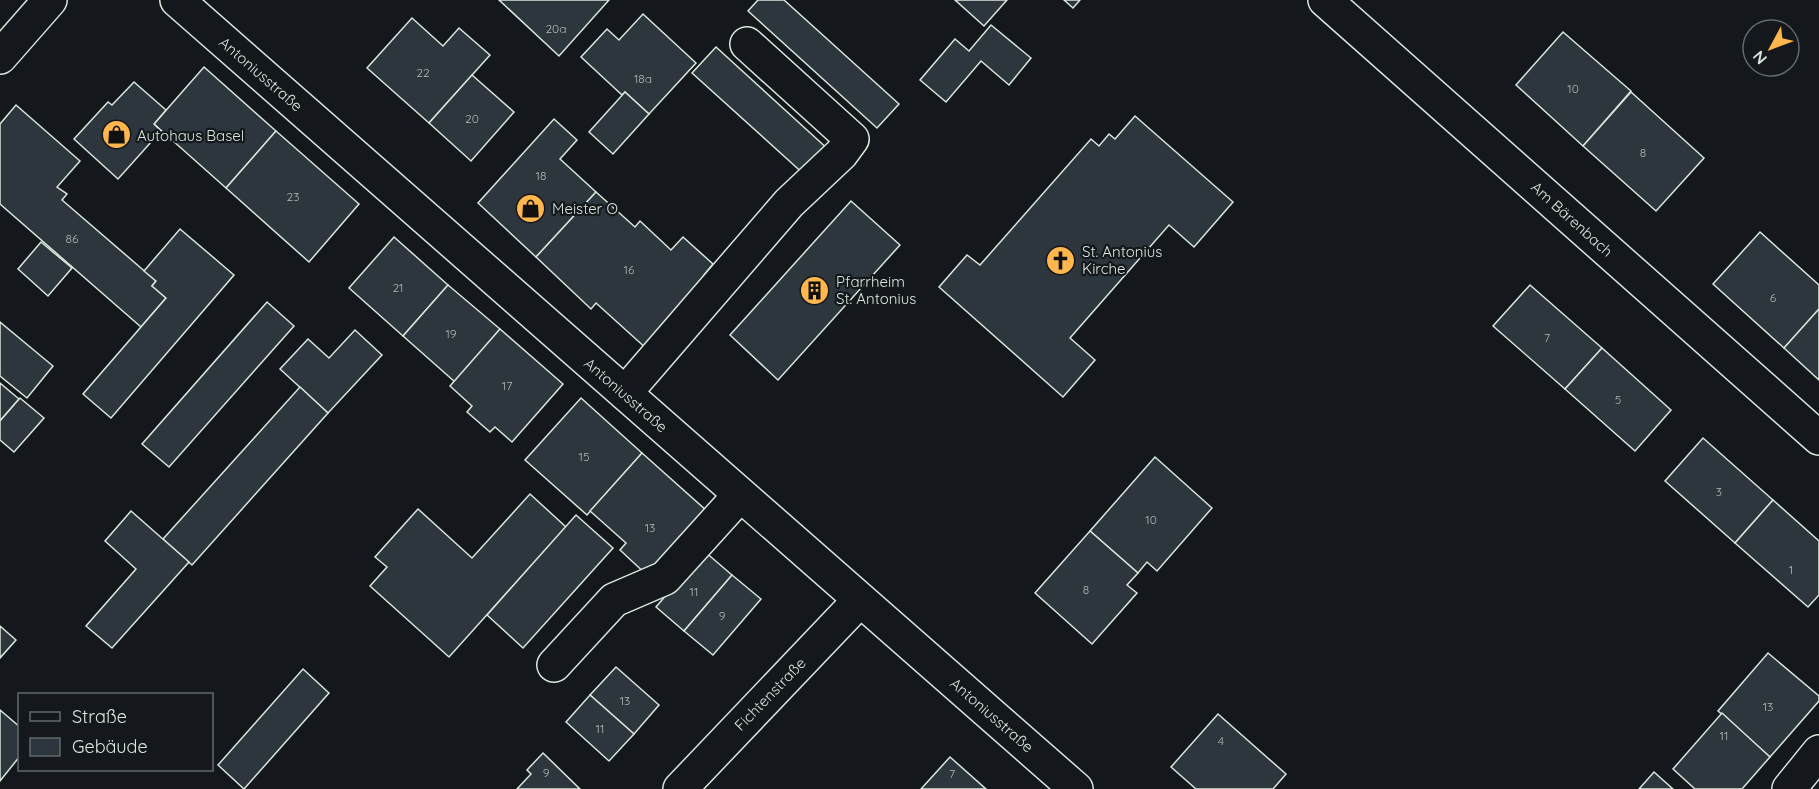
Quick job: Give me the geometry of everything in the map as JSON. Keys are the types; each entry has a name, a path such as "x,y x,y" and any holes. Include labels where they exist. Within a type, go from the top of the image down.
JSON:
{"street":[{"path":"0,57 50,0"},
{"name":"Antoniusstraße","path":"177,0 1076,789"},
{"name":"Am Bärenbach","path":"1325,0 1819,438"},
{"path":"625,393 789,203 841,154 852,139 747,44"},
{"path":"554,665 614,600 665,578 740,495"},
{"name":"Fichtenstraße","path":"680,789 860,600"},
{"path":"1789,789 1819,752"}],"building":[{"path":"499,0 609,0 559,56"},
{"path":"758,0 784,0 899,104 877,128 748,11"},
{"path":"955,0 1007,0 984,26"},
{"path":"1064,0 1080,0 1073,8"},
{"path":"643,14 696,63 649,114 625,92 622,95 581,57 607,29 619,40"},
{"path":"412,18 443,46 459,28 490,55 429,123 367,68"},
{"path":"991,25 1031,58 1009,85 981,61 946,102 920,80 955,39 969,51"},
{"path":"1563,32 1631,91 1583,146 1516,85"},
{"path":"716,47 830,151 807,177 692,73"},
{"path":"204,67 276,131 226,188 154,124"},
{"path":"472,75 514,112 471,161 429,123"},
{"path":"134,82 166,110 154,124 161,131 118,179 74,139 108,102 112,105"},
{"path":"625,92 649,114 613,154 589,132"},
{"path":"1631,92 1704,158 1656,211 1583,146"},
{"path":"16,105 80,161 57,187 67,194 62,200 156,281 152,286 166,298 141,327 0,204 0,124"},
{"name":"St. Antonius Kirche","path":"1135,116 1233,202 1194,247 1169,225 1070,338 1095,360 1063,397 939,287 967,255 980,265 1091,139 1099,146 1109,134 1115,139"},
{"path":"554,119 577,140 560,159 596,192 536,257 478,203"},
{"path":"276,131 359,204 309,262 226,188"},
{"path":"596,192 635,227 640,221 671,250 683,237 713,264 704,275 711,282 648,350 596,303 591,309 536,257"},
{"name":"Pfarrheim St. Antonius","path":"851,201 900,245 778,380 730,335"},
{"path":"180,229 234,275 111,418 83,394 166,298 152,286 156,281 144,271"},
{"path":"1760,232 1819,285 1819,309 1784,348 1713,284"},
{"path":"394,237 448,285 403,336 349,288"},
{"path":"41,242 72,268 48,296 18,269"},
{"path":"448,285 500,329 455,382 403,336"},
{"path":"1530,285 1602,348 1565,389 1493,326"},
{"path":"267,302 294,326 169,467 142,444"},
{"path":"1819,309 1819,380 1784,348"},
{"path":"0,322 53,366 27,398 0,376"},
{"path":"500,329 563,384 512,442 495,427 490,432 467,412 472,406 450,386"},
{"path":"355,330 382,355 328,413 280,369 308,339 329,358"},
{"path":"1602,348 1671,410 1635,451 1565,389"},
{"path":"0,383 19,399 0,421"},
{"path":"300,387 328,413 192,565 163,539"},
{"path":"20,398 44,418 14,452 0,440 0,421"},
{"path":"581,398 642,453 587,515 525,460"},
{"path":"1703,438 1773,500 1735,543 1665,481"},
{"path":"642,453 707,511 649,577 620,550 626,543 590,511"},
{"path":"1155,457 1212,508 1157,571 1147,562 1138,573 1090,531"},
{"path":"530,494 566,527 449,657 370,586 387,567 375,557 418,509 472,558"},
{"path":"1773,500 1819,541 1819,595 1808,607 1735,543"},
{"path":"131,511 189,562 112,648 86,626 136,569 105,541"},
{"path":"576,515 613,548 523,648 487,615"},
{"path":"1090,531 1138,573 1127,585 1137,593 1092,644 1035,593"},
{"path":"704,551 732,575 684,631 656,607"},
{"path":"732,575 761,599 713,655 684,631"},
{"path":"0,626 16,640 0,658"},
{"path":"1768,653 1819,696 1819,701 1770,757 1718,711"},
{"path":"616,667 659,705 634,734 590,695"},
{"path":"303,669 329,693 244,789 218,765"},
{"path":"590,695 634,734 609,761 566,722"},
{"path":"0,710 18,725 18,758 0,781"},
{"path":"1722,713 1770,757 1742,789 1695,789 1673,769"},
{"path":"1218,714 1286,774 1273,789 1196,789 1171,767"},
{"path":"543,753 580,789 517,789 531,774 527,770"},
{"path":"950,757 986,789 921,789"},
{"path":"1654,772 1673,789 1639,789"}],"place":[{"name":"Autohaus Basel","path":"116,135"},
{"name":"Meister O","path":"531,208"},
{"name":"St. Antonius Kirche","path":"1061,260"},
{"name":"Pfarrheim St. Antonius","path":"815,290"}]}
